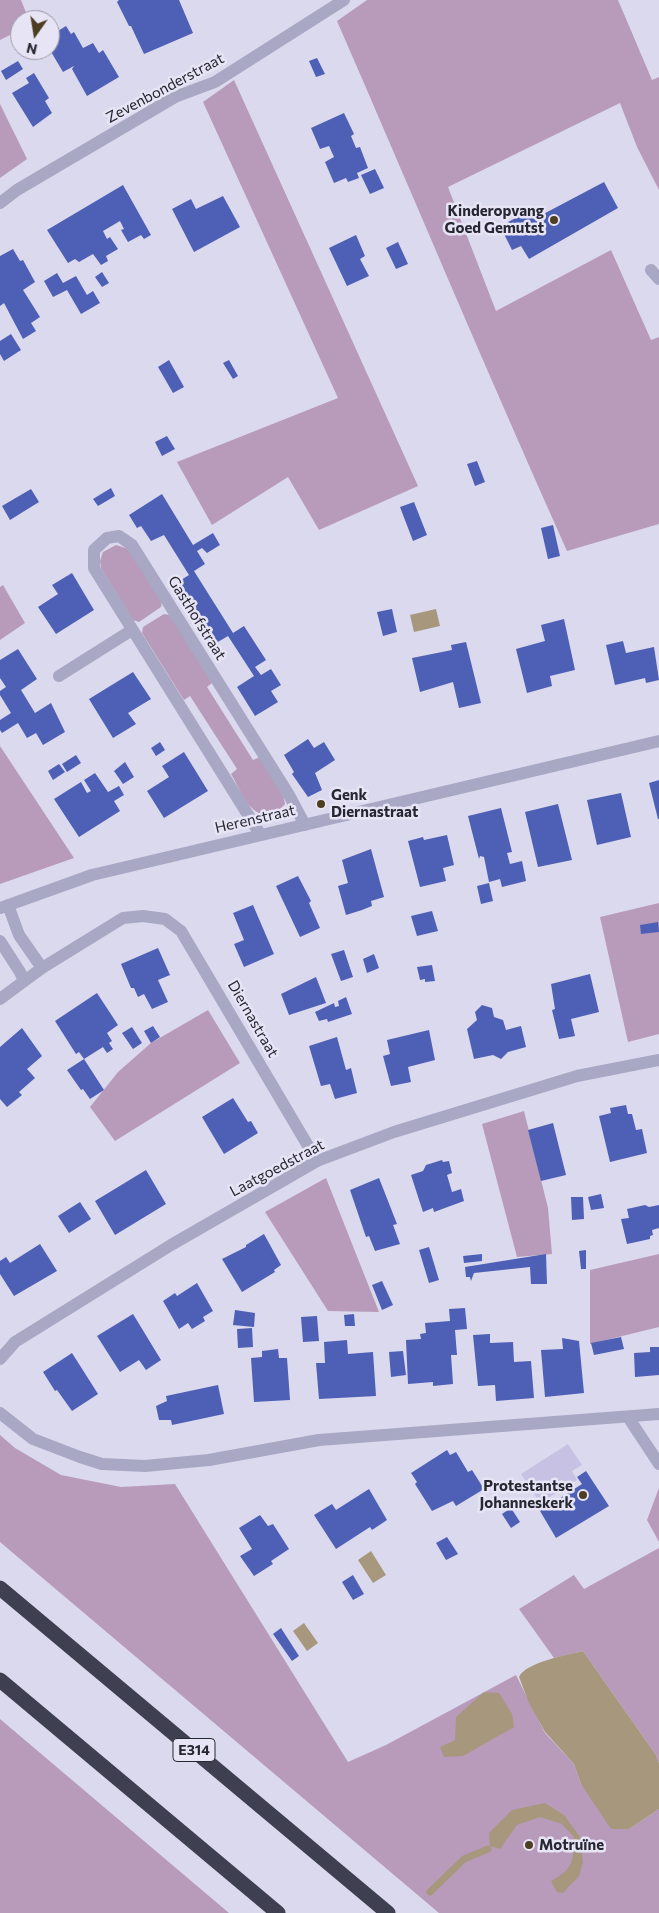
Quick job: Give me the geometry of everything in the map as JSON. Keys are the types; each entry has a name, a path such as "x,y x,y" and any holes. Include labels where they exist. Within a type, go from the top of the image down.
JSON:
{"highway":[{"name":"E314","path":"0,1588 388,1913"},
{"path":"0,1680 278,1913"}],"street":[{"name":"Zevenbonderstraat","path":"0,203 17,190 175,97 215,82 344,0"},
{"name":"Gasthofstraat","path":"260,834 94,568 94,550 107,538 119,536 132,544 289,795 304,825"},
{"path":"59,676 132,630"},
{"name":"Herenstraat","path":"42,968 19,936 4,906 92,875 659,741"},
{"name":"Diernastraat","path":"42,968 123,918 143,916 165,919 182,931 317,1161"},
{"path":"0,941 24,981"},
{"path":"0,999 42,968"},
{"name":"Laatgoedstraat","path":"0,1358 15,1342 171,1245 317,1161 394,1132 577,1076 659,1060"},
{"path":"0,1413 33,1439 80,1457 102,1464 145,1466 209,1460 319,1440 659,1414"},
{"path":"628,1417 659,1464"}],"shaded area":[{"path":"0,0 21,0 25,10 10,10 10,35 0,40"},
{"path":"367,0 618,0 652,80 659,77 659,190 637,147 620,103 448,187 496,311 611,250 651,340 659,337 659,524 567,551 337,21"},
{"path":"234,80 418,486 319,530 288,477 212,525 177,462 338,398 203,102"},
{"path":"0,104 27,159 0,178"},
{"path":"116,545 129,549 162,601 161,607 139,622 133,620 101,568 100,561 103,552"},
{"path":"3,585 25,623 0,640 0,587"},
{"path":"436,609 440,626 414,632 410,615"},
{"path":"164,614 170,615 213,682 207,687 253,760 260,757 283,794 285,804 272,817 257,812 247,802 231,774 237,769 190,696 184,700 142,633 143,627"},
{"path":"0,746 74,858 0,884"},
{"path":"659,903 659,1034 628,1042 600,917"},
{"path":"208,1010 240,1063 115,1141 90,1107 118,1072 151,1043"},
{"path":"524,1111 548,1208 552,1254 517,1257 482,1124"},
{"path":"326,1178 379,1312 328,1311 265,1212"},
{"path":"659,1254 659,1327 590,1344 590,1270"},
{"path":"0,1435 15,1448 61,1475 121,1487 175,1484 348,1762 386,1745 516,1675 545,1733 574,1764 581,1784 629,1829 659,1809 659,1913 439,1913 0,1542"},
{"path":"568,1444 582,1465 572,1471 577,1480 540,1503 521,1474"},
{"path":"659,1488 659,1542 647,1520"},
{"path":"659,1548 659,1763 656,1755 583,1651 554,1658 519,1609 574,1575 584,1589"},
{"path":"371,1551 386,1575 373,1583 358,1560"},
{"path":"304,1623 318,1643 307,1651 293,1631"},
{"path":"583,1651 656,1755 659,1763 659,1809 629,1829 611,1829 581,1784 574,1764 545,1732 529,1703 519,1677 523,1672 538,1663"},
{"path":"484,1692 499,1693 512,1714 514,1727 463,1756 444,1757 440,1747 455,1740 456,1717"},
{"path":"0,1719 229,1913 0,1913"},
{"path":"545,1803 564,1815 580,1837 583,1862 579,1876 563,1893 557,1892 551,1881 564,1872 571,1864 574,1837 562,1824 540,1817 517,1825 500,1849 490,1846 489,1833 512,1810"}],"building":[{"path":"119,0 179,0 193,33 144,54 117,2"},
{"path":"66,26 71,34 74,32 83,48 93,43 99,53 103,50 119,77 87,96 72,69 74,66 63,72 56,60 60,60 60,30"},
{"path":"317,58 325,74 316,77 309,61"},
{"path":"18,61 23,69 6,80 1,71"},
{"path":"34,73 49,98 45,101 52,113 33,127 12,93 29,83 26,78"},
{"path":"344,113 354,134 351,136 356,148 360,147 368,168 357,173 359,178 348,182 346,178 334,183 325,162 334,157 329,146 320,149 311,128"},
{"path":"375,169 384,188 370,194 361,175"},
{"name":"Kinderopvang Goed Gemutst","path":"604,182 618,208 529,259 521,246 512,250 503,232 511,228 508,222 529,211 534,219"},
{"path":"123,185 151,235 144,239 141,235 128,242 121,230 124,229 120,221 103,231 107,239 110,237 118,249 106,256 108,261 101,265 93,254 79,262 75,259 68,263 47,230"},
{"path":"223,196 240,227 194,252 172,209 191,199 196,209"},
{"path":"356,235 365,256 360,259 369,276 347,286 329,248"},
{"path":"398,242 408,264 396,269 386,248"},
{"path":"13,249 20,261 23,260 35,282 23,290 40,317 31,323 36,331 23,339 4,303 0,306 0,256"},
{"path":"102,272 109,283 102,287 95,277"},
{"path":"57,273 63,283 76,276 87,295 93,291 100,303 81,314 67,290 53,297 44,281"},
{"path":"11,334 21,350 4,361 0,354 0,341"},
{"path":"169,360 184,387 173,393 158,367"},
{"path":"229,360 238,376 233,379 223,363"},
{"path":"167,436 175,449 162,456 155,442"},
{"path":"477,461 485,482 475,486 467,464"},
{"path":"111,488 115,496 98,506 93,499"},
{"path":"31,489 39,502 10,520 2,506"},
{"path":"162,494 193,545 213,533 220,545 207,553 202,548 197,551 205,564 194,571 233,633 244,626 266,660 255,667 261,675 271,669 281,685 271,691 278,702 255,716 237,687 254,676 228,636 211,646 173,585 189,575 164,535 151,541 141,526 137,528 129,515"},
{"path":"414,502 427,535 413,541 400,507"},
{"path":"553,525 560,556 548,559 541,528"},
{"path":"72,573 94,610 56,634 38,607 58,594 52,585"},
{"path":"392,609 397,632 383,636 377,612"},
{"path":"564,619 575,670 550,676 552,686 527,693 516,649 545,641 541,625"},
{"path":"623,641 626,653 654,647 659,680 646,683 645,678 615,685 606,645"},
{"path":"466,642 481,703 459,708 453,682 420,692 412,658 452,650 451,645"},
{"path":"18,649 37,679 21,690 35,713 51,703 65,732 43,745 36,733 27,738 18,723 2,733 0,730 0,720 11,713 0,695 0,691 6,687 0,678 0,660"},
{"path":"133,672 151,699 128,713 136,724 113,738 89,699"},
{"path":"308,739 314,748 324,742 335,760 315,773 322,790 308,797 292,774 294,772 284,755"},
{"path":"160,742 165,750 156,756 151,748"},
{"path":"184,752 208,791 164,818 147,791 169,777 162,766"},
{"path":"76,755 81,763 67,772 62,764"},
{"path":"125,762 134,777 123,784 114,771"},
{"path":"59,764 65,772 53,780 48,771"},
{"path":"95,773 108,792 119,786 124,795 114,801 120,811 79,837 54,799 81,782 87,793 91,791 84,780"},
{"path":"659,780 659,819 658,819 649,783"},
{"path":"621,793 631,837 597,845 587,800"},
{"path":"558,804 572,860 538,867 525,812"},
{"path":"501,808 512,852 507,853 510,864 522,861 526,881 502,887 500,879 489,882 484,857 480,856 479,859 468,816"},
{"path":"447,835 454,865 443,868 446,881 420,887 408,841 423,837 424,840"},
{"path":"371,849 384,897 371,901 372,906 346,915 338,886 348,883 342,860"},
{"path":"298,876 311,901 309,903 320,928 300,937 276,886"},
{"path":"489,883 493,901 481,904 477,886"},
{"path":"253,905 274,954 244,967 234,944 244,940 233,913"},
{"path":"432,911 438,931 417,936 411,916"},
{"path":"658,922 659,932 641,934 640,925"},
{"path":"158,948 170,975 158,980 168,1002 152,1009 144,994 138,997 134,988 131,988 121,964"},
{"path":"344,950 353,977 341,981 331,954"},
{"path":"374,954 379,968 367,973 363,959"},
{"path":"432,965 435,981 425,982 425,979 420,980 417,967"},
{"path":"590,974 599,1012 571,1019 575,1036 559,1039 552,1010 555,1009 551,984"},
{"path":"316,977 326,1003 289,1015 281,994"},
{"path":"97,993 118,1025 107,1033 112,1041 109,1043 113,1049 107,1053 103,1047 84,1059 79,1052 76,1054 55,1021"},
{"path":"346,997 352,1014 328,1022 327,1019 319,1021 315,1012 334,1003 335,1007 339,1006 338,1001"},
{"path":"482,1005 492,1008 494,1017 503,1020 506,1030 521,1026 526,1047 508,1052 501,1059 493,1055 474,1059 467,1029 477,1020 475,1012"},
{"path":"153,1026 160,1037 151,1043 144,1031"},
{"path":"132,1027 142,1043 133,1049 122,1033"},
{"path":"22,1028 42,1056 27,1069 35,1078 19,1092 22,1095 7,1107 0,1099 0,1047"},
{"path":"429,1030 435,1060 408,1067 411,1082 391,1086 383,1056 390,1054 387,1040"},
{"path":"337,1037 346,1070 351,1068 357,1093 335,1099 330,1084 321,1086 309,1046"},
{"path":"84,1059 104,1090 90,1099 67,1070"},
{"path":"233,1098 248,1122 251,1121 258,1133 224,1154 202,1117"},
{"path":"626,1105 628,1114 632,1114 636,1130 642,1129 647,1153 610,1162 599,1116 611,1113 610,1108"},
{"path":"553,1123 566,1175 541,1181 528,1130"},
{"path":"442,1160 443,1162 449,1161 452,1173 447,1175 452,1192 461,1189 464,1201 434,1212 433,1208 423,1212 411,1175 423,1171 426,1165"},
{"path":"146,1170 166,1204 115,1235 95,1201"},
{"path":"379,1178 397,1224 393,1225 400,1244 375,1251 369,1236 366,1237 350,1190"},
{"path":"601,1194 604,1208 591,1210 588,1197"},
{"path":"571,1197 583,1197 584,1219 572,1220"},
{"path":"80,1202 91,1219 69,1233 58,1216"},
{"path":"645,1205 649,1207 659,1205 659,1228 652,1230 653,1235 650,1236 650,1239 627,1244 621,1219 629,1218 627,1209"},
{"path":"264,1234 281,1265 274,1270 275,1272 242,1292 222,1259 246,1247 246,1245"},
{"path":"40,1244 57,1271 14,1296 0,1274 0,1261 6,1257 10,1263"},
{"path":"429,1247 439,1280 429,1283 419,1250"},
{"path":"586,1250 586,1269 581,1269 579,1251"},
{"path":"482,1254 482,1261 464,1263 463,1256"},
{"path":"546,1254 547,1284 531,1284 530,1267 474,1273 471,1281 470,1277 466,1277 465,1267"},
{"path":"382,1281 393,1305 382,1310 372,1285"},
{"path":"197,1283 213,1311 203,1317 205,1321 192,1329 188,1323 179,1329 163,1301 175,1293 177,1296"},
{"path":"465,1308 467,1329 455,1330 457,1355 451,1355 453,1384 433,1386 433,1382 408,1384 406,1340 421,1339 420,1334 426,1333 425,1323 450,1321 449,1309"},
{"path":"235,1310 255,1313 254,1327 233,1325"},
{"path":"133,1314 161,1360 146,1370 139,1360 120,1372 97,1336"},
{"path":"354,1314 355,1326 345,1326 344,1315"},
{"path":"317,1316 319,1341 303,1342 301,1317"},
{"path":"252,1328 253,1347 238,1348 237,1329"},
{"path":"490,1334 490,1343 513,1342 514,1362 531,1361 534,1398 496,1401 495,1385 478,1386 473,1335"},
{"path":"621,1337 624,1349 594,1355 591,1343"},
{"path":"562,1338 579,1341 584,1393 545,1397 541,1350 563,1349"},
{"path":"347,1340 348,1354 373,1352 376,1396 319,1399 316,1363 325,1363 324,1342"},
{"path":"650,1347 659,1347 659,1375 635,1377 634,1353 650,1352"},
{"path":"278,1349 279,1358 287,1358 290,1400 254,1402 251,1358 262,1357 262,1351"},
{"path":"403,1351 406,1375 391,1377 389,1352"},
{"path":"72,1353 98,1394 72,1411 57,1390 55,1391 43,1372"},
{"path":"218,1385 224,1414 172,1425 171,1420 159,1420 156,1406 167,1401 166,1396"},
{"path":"447,1450 450,1455 456,1452 468,1472 472,1470 484,1489 456,1506 453,1501 432,1511 415,1484 417,1482 411,1473"},
{"name":"Protestantse Johanneskerk","path":"586,1471 609,1506 556,1538 540,1511 582,1484 577,1477"},
{"path":"369,1489 387,1520 372,1530 370,1527 336,1549 314,1515 332,1504 336,1510"},
{"path":"511,1508 520,1522 511,1528 502,1514"},
{"path":"260,1515 268,1526 273,1524 289,1549 271,1561 273,1564 254,1576 240,1556 252,1549 239,1528"},
{"path":"447,1537 458,1554 446,1560 436,1543"},
{"path":"353,1575 364,1594 353,1600 342,1582"},
{"path":"281,1628 299,1656 292,1661 273,1634"}],"waterway":[{"path":"430,1892 464,1859 488,1849"}],"place":[{"name":"Kinderopvang Goed Gemutst","path":"554,220"},
{"name":"Genk Diernastraat","path":"321,804"},
{"name":"Protestantse Johanneskerk","path":"583,1495"},
{"name":"Motruïne","path":"529,1845"}]}
